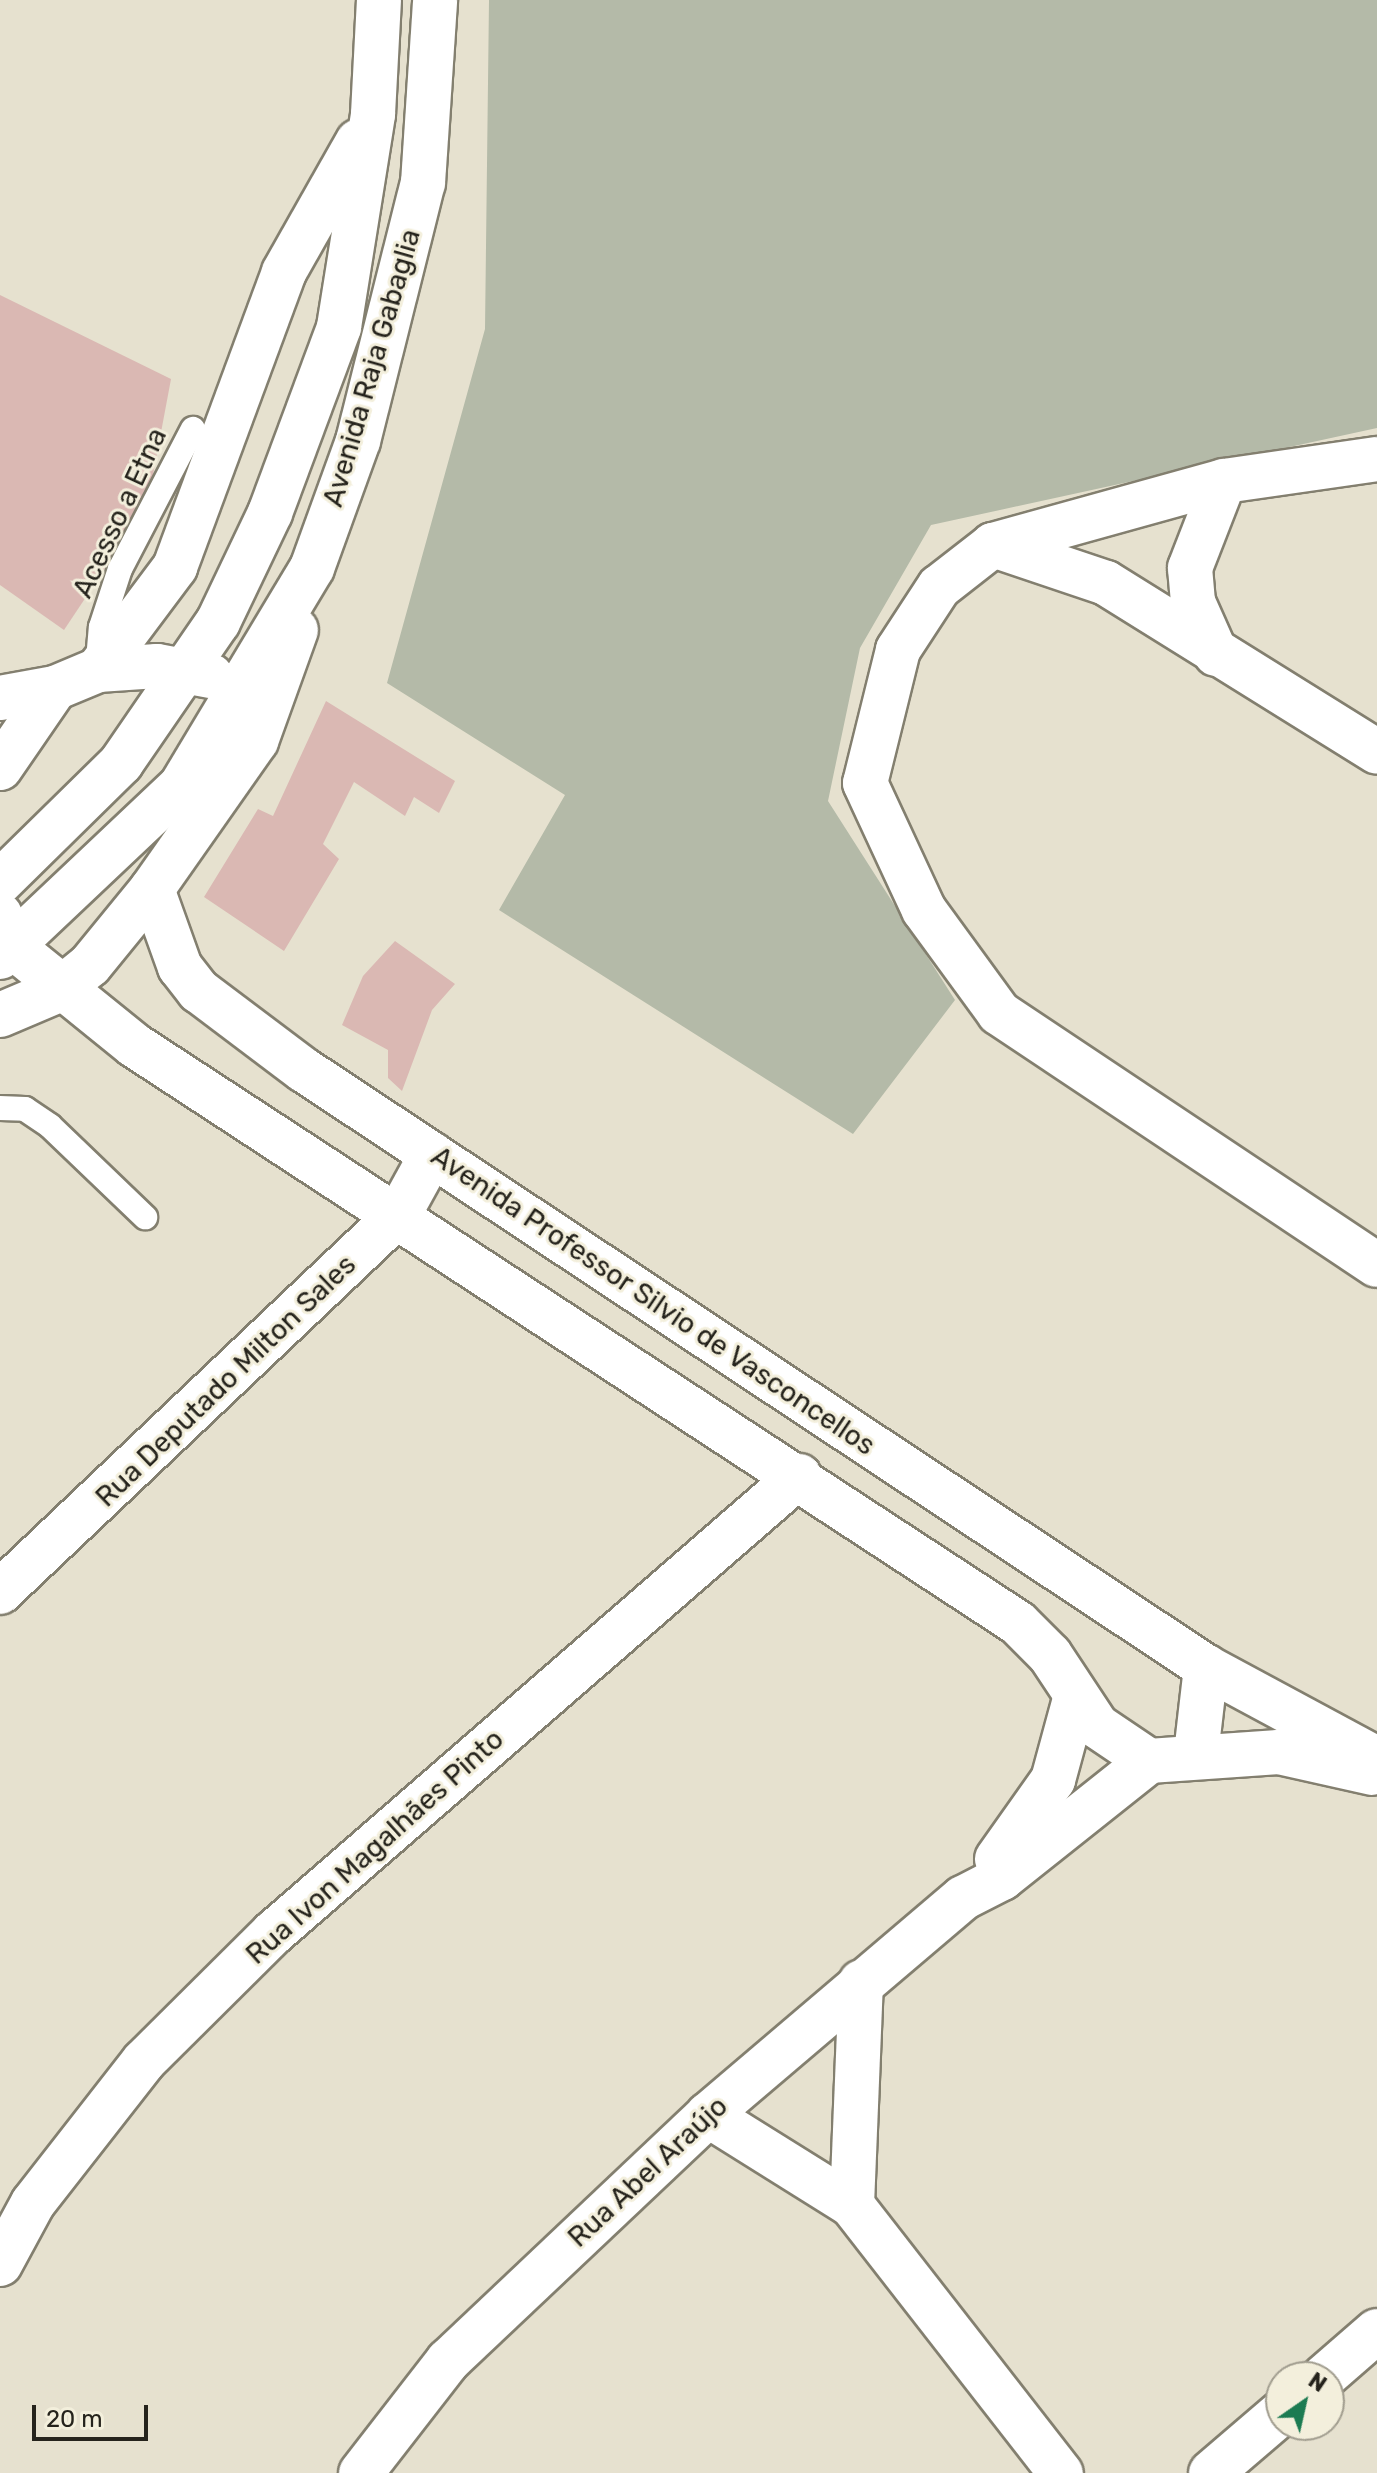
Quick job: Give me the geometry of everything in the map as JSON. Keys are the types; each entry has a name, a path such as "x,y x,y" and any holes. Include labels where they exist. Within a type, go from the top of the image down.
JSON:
{"street":[{"name":"Avenida Raja Gabaglia","path":"0,882 121,763 188,671 270,513 339,327 373,114 379,0"},
{"name":"Avenida Raja Gabaglia","path":"4,940 181,786 242,692 312,568 358,441 423,183 435,0"},
{"path":"98,670 175,567 200,431 284,272 373,114"},
{"path":"1377,459 1224,481 993,545 939,587 898,650 865,783 924,910 999,1013 1377,1265"},
{"path":"1216,654 1193,602 1190,568 1224,481"},
{"path":"993,545 1106,583 1377,752"},
{"path":"0,1015 59,990 90,965 152,889 256,741 282,686 312,568"},
{"path":"0,698 55,688 98,670 188,671 242,692 256,741"},
{"path":"0,768 55,688"},
{"name":"Avenida Professor Silvio de Vasconcellos","path":"152,889 180,967 199,991 432,1154 1206,1667 1377,1759"},
{"path":"4,940 59,990 799,1476 1034,1635 1075,1699 1105,1735 1149,1761 1196,1754 1279,1752 1377,1774"},
{"name":"Rua Deputado Milton Sales","path":"0,1592 399,1214 432,1154"},
{"name":"Rua Ivon Magalhães Pinto","path":"0,2264 33,2203 144,2061 273,1933 799,1476"},
{"path":"1196,1754 1206,1667"},
{"name":"Rua Abel Araújo","path":"361,2473 448,2361 708,2115 963,1898 1036,1813 1053,1780 1075,1699"},
{"name":"Rua Abel Araújo","path":"963,1898 1002,1878 1149,1761"},
{"path":"852,2205 861,1982"},
{"path":"708,2115 852,2205 1061,2473"},
{"path":"1342,2361 1377,2331"},
{"path":"1211,2473 1265,2427"}],"lane":[{"path":"0,1108 25,1109 50,1126 145,1217"}],"green space":[{"path":"489,0 1377,0 1377,428 931,525 860,648 828,801 955,1000 853,1134 499,910 565,795 387,683 485,329"}],"building":[{"path":"0,295 171,379 152,480 134,525 64,630 0,585"},
{"path":"326,701 455,781 439,813 414,797 405,816 354,782 323,844 339,859 284,951 204,897 258,809 273,816"},
{"path":"395,941 455,984 432,1010 402,1091 388,1078 388,1050 342,1025 363,976"}]}
